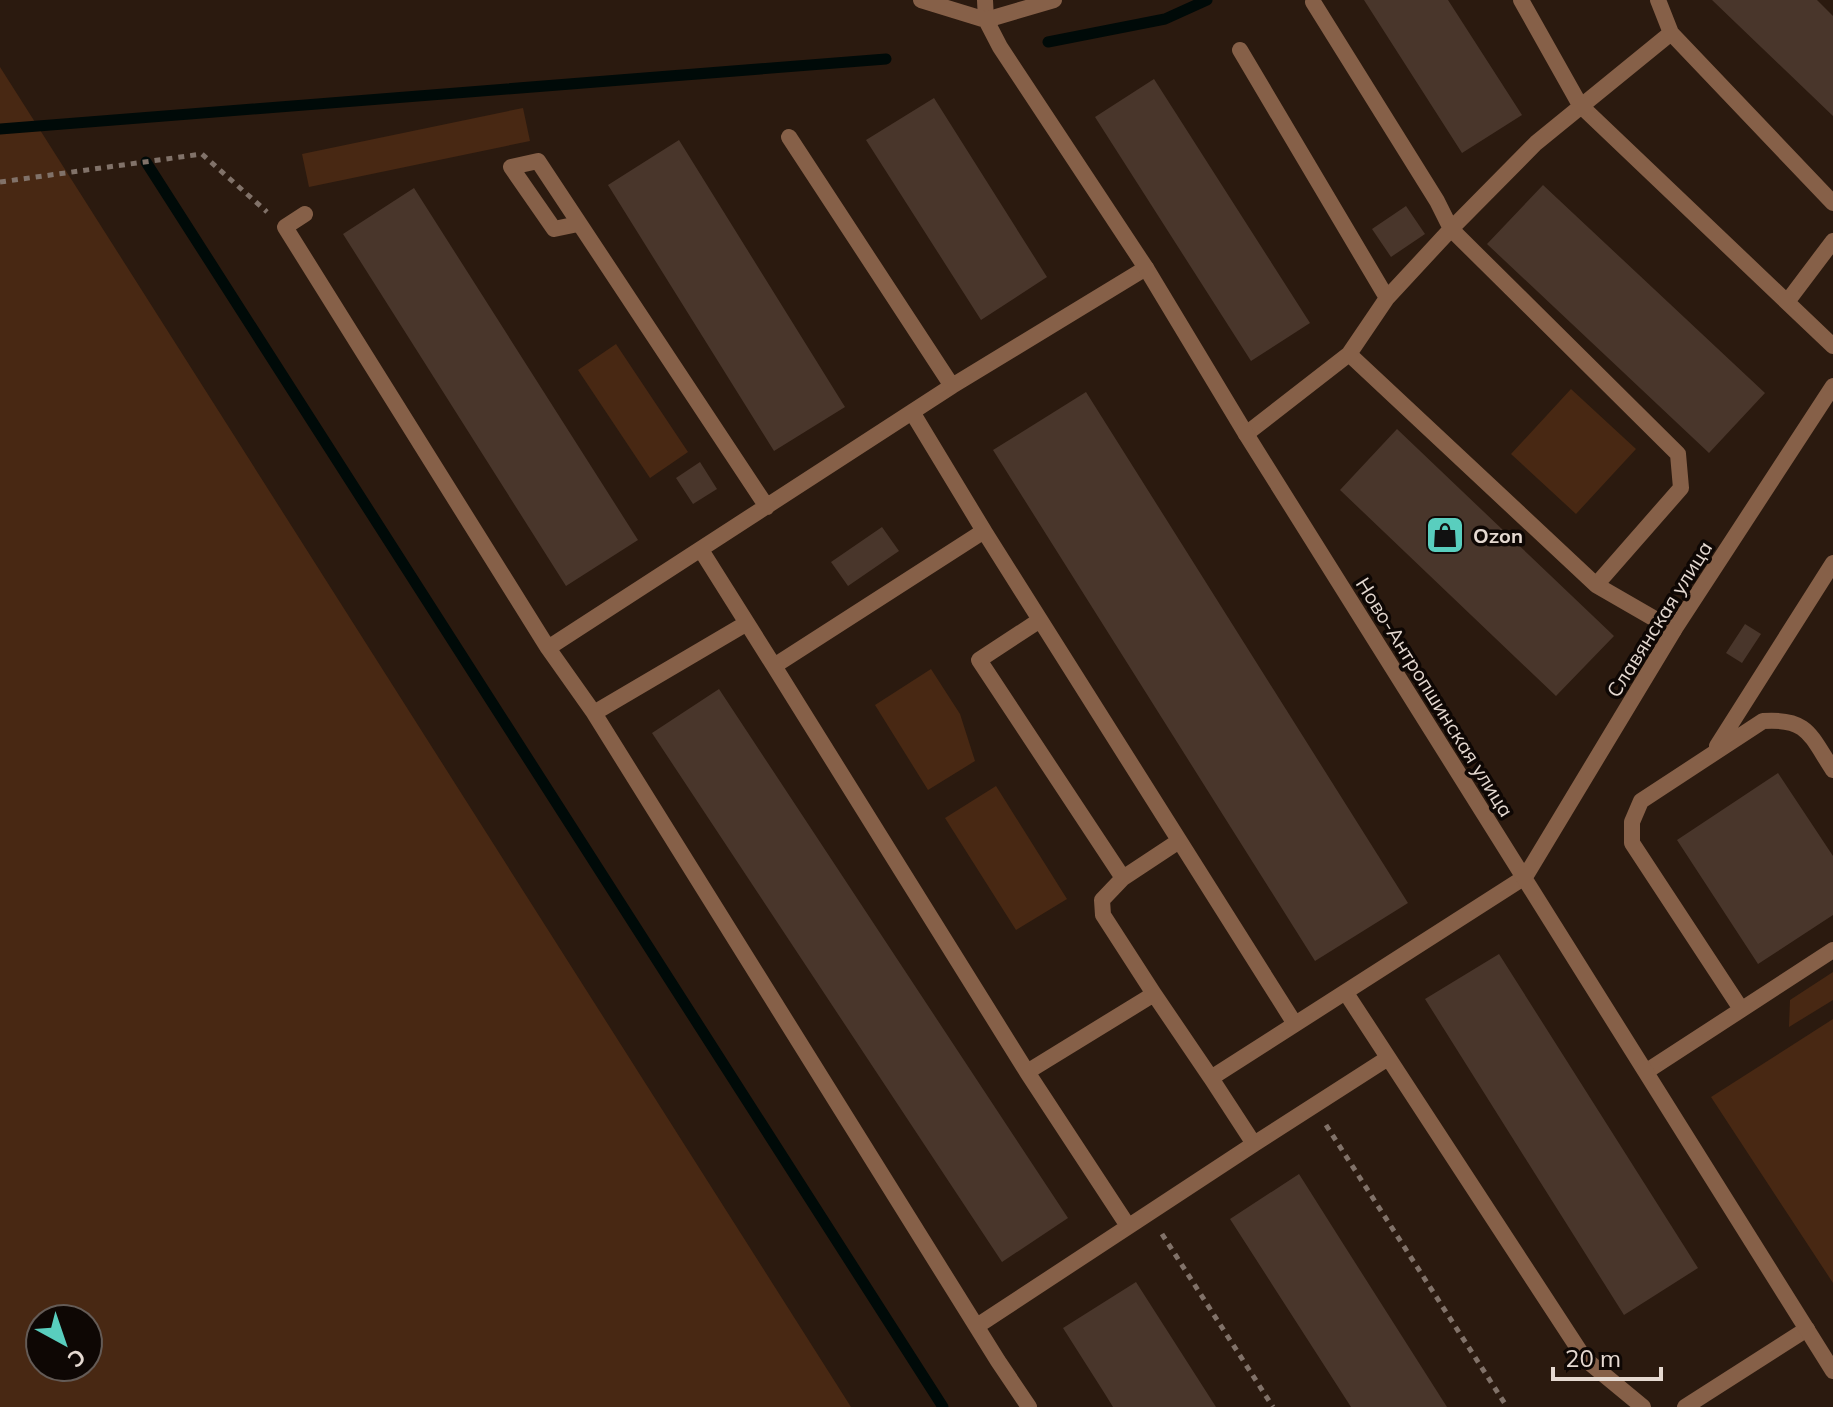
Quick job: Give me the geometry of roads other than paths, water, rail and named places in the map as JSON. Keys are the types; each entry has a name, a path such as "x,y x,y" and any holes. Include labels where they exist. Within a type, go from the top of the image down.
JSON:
{"street":[{"path":"921,0 986,20 1054,0"},
{"path":"985,0 986,20"},
{"path":"1521,0 1580,105 1833,346"},
{"path":"1658,0 1671,33 1833,203"},
{"path":"1313,2 1437,201 1451,229 1678,454 1681,488 1596,585"},
{"name":"Ново-Антропшинская улица","path":"986,20 1000,47 1146,268 1246,434 1831,1363"},
{"path":"1246,434 1349,354 1387,298 1536,143 1671,33"},
{"path":"1240,50 1387,298"},
{"path":"789,137 952,386"},
{"path":"578,224 554,229 511,167 538,161 767,507"},
{"path":"305,214 285,227 1029,1407"},
{"path":"1787,302 1833,241"},
{"path":"548,648 952,386 1146,268"},
{"path":"1349,354 1596,585 1674,630"},
{"name":"Славянская улица","path":"1525,877 1674,630 1833,386"},
{"path":"912,412 1295,1024"},
{"path":"774,666 984,531"},
{"path":"701,550 1027,1072 1128,1226"},
{"path":"1714,751 1833,563"},
{"path":"1040,620 979,660 1123,878"},
{"path":"594,713 747,623"},
{"path":"1741,1009 1632,843 1632,822 1641,801 1763,721 1786,719 1806,728 1833,770"},
{"path":"1179,841 1123,878 1102,900 1103,915 1254,1144"},
{"path":"1211,1078 1525,877"},
{"path":"1647,1071 1833,950"},
{"path":"1346,993 1585,1359 1643,1407"},
{"path":"1027,1072 1154,994"},
{"path":"977,1326 1388,1058"},
{"path":"1685,1407 1807,1329"}],"waterway":[{"path":"1048,42 1165,19 1207,0"},
{"path":"0,129 886,59"},
{"path":"146,162 943,1407"}],"place":[{"name":"Ozon","path":"1445,535"}]}
